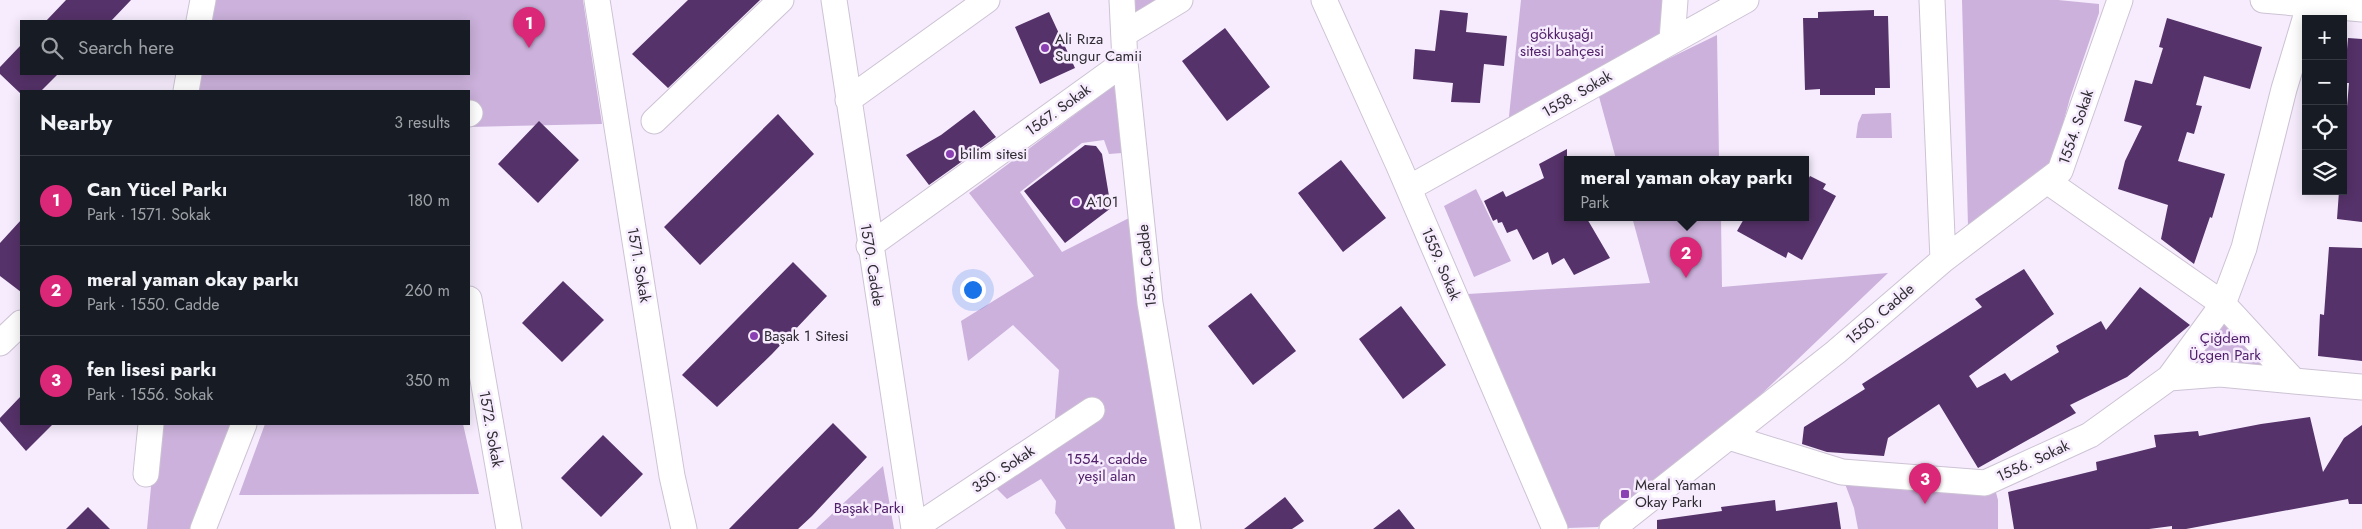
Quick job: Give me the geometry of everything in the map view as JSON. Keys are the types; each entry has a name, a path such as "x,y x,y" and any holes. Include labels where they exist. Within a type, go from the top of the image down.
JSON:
{"street":[{"path":"199,20 204,0"},
{"name":"1571. Sokak","path":"597,0 672,476 684,529"},
{"path":"654,121 781,0"},
{"name":"1570. Cadde","path":"834,0 869,246 914,528"},
{"path":"848,100 987,0"},
{"name":"1554. Cadde","path":"1122,0 1124,62 1150,303 1188,529"},
{"path":"1124,34 1180,0"},
{"name":"1559. Sokak","path":"1324,0 1409,188 1556,529"},
{"path":"1672,40 1675,0"},
{"name":"1558. Sokak","path":"1409,188 1746,0"},
{"path":"1932,0 1943,260"},
{"name":"1554. Sokak","path":"1943,260 2060,171 2120,0"},
{"path":"2263,0 2309,6 2362,9"},
{"path":"2169,378 2222,304 2244,248 2284,89 2309,6"},
{"name":"1567. Sokak","path":"869,246 1124,62"},
{"path":"186,90 189,75"},
{"path":"2047,181 2222,304 2294,381"},
{"name":"1550. Cadde","path":"1612,529 1836,352 1943,260"},
{"name":"1572. Sokak","path":"470,305 509,529"},
{"path":"0,343 20,324"},
{"path":"2169,378 2220,374 2362,387"},
{"name":"1556. Sokak","path":"1729,437 1842,472 1985,484 2090,435 2169,378"},
{"name":"350. Sokak","path":"914,528 1092,410"},
{"path":"146,474 151,425"},
{"path":"203,529 244,425"}],"green space":[{"path":"216,0 583,0 602,124 470,127 470,90 196,90 200,75 470,75 470,20 212,20"},
{"path":"1130,0 1159,0 1131,16"},
{"name":"gökkuşağı sitesi bahçesi","path":"1521,0 1664,0 1661,33 1508,126"},
{"path":"1962,0 2058,0 2099,4 2099,13 2070,98 2052,164 1968,226"},
{"path":"1717,35 1719,156 1615,156 1598,93"},
{"name":"1554. cadde yeşil alan","path":"1116,84 1122,153 1109,154 1104,140 1082,143 1020,192 1062,252 1129,218 1179,529 1066,529 1055,513 1056,501 1041,479 1007,499 987,479 1057,433 1055,418 1059,370 1013,325 968,361 961,321 1034,276 969,193"},
{"path":"1891,113 1892,138 1856,138 1858,123 1862,114"},
{"path":"1476,189 1511,261 1474,277 1444,206"},
{"name":"Meral Yaman Okay Parkı","path":"1633,221 1721,221 1722,287 1888,273 1751,404 1598,527 1567,528 1468,294 1650,283"},
{"name":"Çiğdem Üçgen Park","path":"2222,315 2276,371 2186,367"},
{"path":"157,425 246,425 198,529 147,529"},
{"path":"265,425 463,425 479,494 239,495"},
{"name":"Başak Parkı","path":"883,466 894,529 816,529"},
{"path":"1844,481 1995,489 1998,500 1998,529 1858,529 1854,508"}],"building":[{"path":"66,0 131,0 112,20 47,20"},
{"path":"688,0 760,0 668,88 632,54"},
{"path":"1440,10 1468,13 1466,32 1507,36 1504,66 1484,64 1480,103 1451,102 1453,83 1413,79 1415,49 1435,51"},
{"path":"1874,10 1874,16 1888,16 1890,88 1875,88 1875,95 1820,95 1820,89 1805,90 1803,18 1818,18 1818,12"},
{"name":"Ali Rıza Sungur Camii","path":"1049,12 1075,68 1040,84 1015,27"},
{"path":"2167,18 2262,47 2250,89 2204,76 2196,105 2202,106 2194,134 2187,132 2178,161 2225,174 2212,218 2210,217 2194,264 2161,239 2168,205 2118,189 2125,161 2142,126 2124,121 2135,80 2152,84 2163,48 2159,47"},
{"path":"1225,28 1270,87 1227,121 1182,61"},
{"path":"2348,38 2362,39 2362,222 2337,219 2339,195 2347,195 2347,107 2349,83 2347,83"},
{"path":"20,46 20,75 57,75 42,90 20,90 20,93 0,74 0,67"},
{"name":"bilim sitesi","path":"974,110 996,137 929,185 906,155 941,135"},
{"path":"778,114 814,154 700,265 664,227"},
{"path":"539,121 579,160 538,203 498,164"},
{"path":"1085,145 1096,146 1102,154 1111,208 1065,243 1024,191"},
{"path":"1567,149 1567,156 1564,156 1564,221 1588,221 1610,258 1574,275 1564,258 1552,265 1548,252 1533,260 1517,229 1507,233 1502,222 1498,223 1497,219 1493,221 1484,201 1503,191 1506,197 1544,178 1539,164"},
{"path":"1341,160 1386,218 1343,252 1298,193"},
{"path":"1810,176 1826,184 1823,189 1836,196 1802,260 1788,252 1786,258 1737,231 1743,221 1809,221"},
{"path":"20,221 20,291 0,276 0,243"},
{"path":"2329,247 2362,248 2362,361 2318,356 2320,314 2324,315"},
{"name":"Başak 1 Sitesi","path":"793,262 827,296 772,354 717,407 682,375"},
{"path":"2024,269 2054,314 1969,376 1977,388 2005,373 2011,381 2059,352 2056,346 2101,321 2106,330 2140,287 2190,325 2127,377 2070,405 2076,413 1978,468 1939,404 1888,438 1884,456 1827,452 1802,444 1804,427 1865,389 1862,384 1982,307 1975,299"},
{"path":"563,281 604,320 562,362 522,323"},
{"path":"1251,293 1296,351 1253,385 1208,326"},
{"path":"1401,306 1446,365 1403,399 1359,339"},
{"path":"20,397 20,425 52,425 26,451 0,421 0,418"},
{"path":"2310,417 2323,472 2344,438 2362,425 2362,504 2349,504 2348,499 2186,529 2172,529 2172,526 2149,529 2014,529 2008,492 2097,470 2096,462 2156,447 2154,435 2198,431 2199,436"},
{"path":"833,423 867,457 812,516 798,529 729,529"},
{"path":"603,435 643,474 601,517 561,478"},
{"path":"1285,497 1304,521 1292,529 1244,529"},
{"path":"1775,500 1776,511 1837,502 1841,529 1657,529 1657,520 1722,511 1721,507"},
{"path":"88,507 110,529 66,529"},
{"path":"1399,509 1415,529 1373,529"}],"place":[{"name":"Can Yücel Parkı","path":"529,48"},
{"name":"Ali Rıza Sungur Camii","path":"1045,48"},
{"name":"bilim sitesi","path":"950,154"},
{"name":"A101","path":"1076,202"},
{"name":"meral yaman okay parkı","path":"1686,278"},
{"name":"Başak 1 Sitesi","path":"754,336"},
{"name":"Meral Yaman Okay Parkı","path":"1625,494"},
{"name":"fen lisesi parkı","path":"1925,504"}]}
